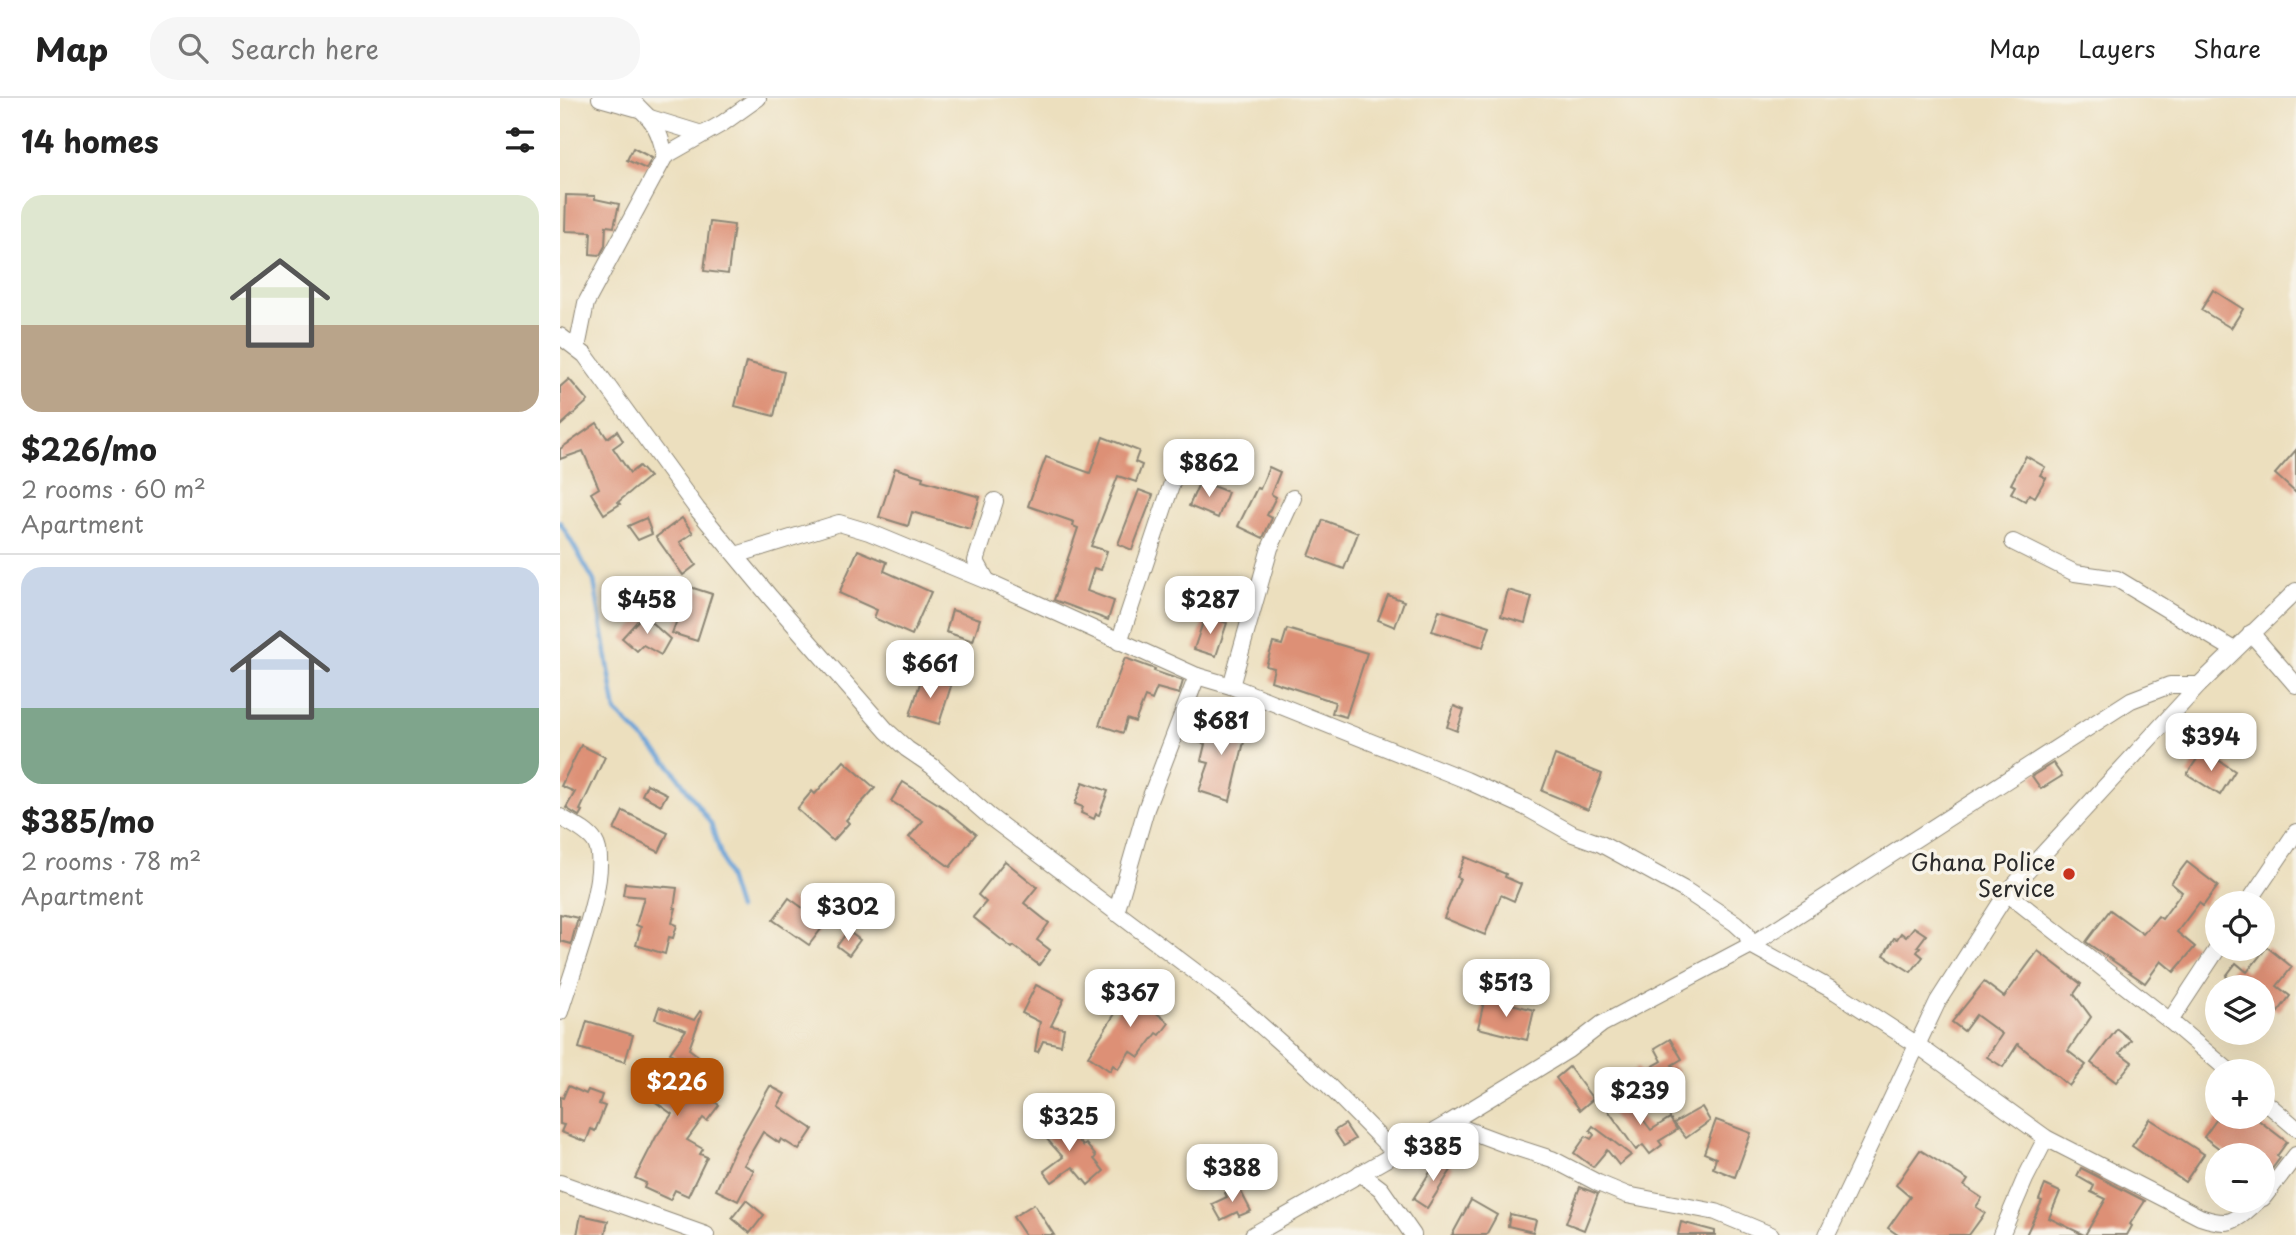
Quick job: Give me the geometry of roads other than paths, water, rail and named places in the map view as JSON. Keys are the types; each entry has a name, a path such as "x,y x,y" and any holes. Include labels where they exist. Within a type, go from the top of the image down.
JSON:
{"street":[{"path":"600,98 640,109 702,134"},
{"path":"577,348 586,303 665,156 740,113 758,98"},
{"path":"640,109 660,135 665,156"},
{"path":"560,336 585,355 697,509 887,731 990,817 1230,998 1327,1084 1395,1153"},
{"path":"1119,642 1181,456"},
{"path":"1231,686 1270,548 1293,498"},
{"path":"987,581 976,561 995,500"},
{"path":"736,555 839,523 869,532 987,581 1196,677 1231,686 1466,780 1525,807 1573,834 1601,844 1685,890 1735,923 1746,933 1751,945 1836,992 1916,1044 2046,1138 2200,1217 2219,1224 2236,1220 2244,1213"},
{"path":"2013,542 2075,573 2117,579 2234,650"},
{"path":"1827,1235 1938,1001 2007,893 2199,685 2296,591"},
{"path":"2251,633 2296,685"},
{"path":"1116,913 1146,809 1196,677"},
{"path":"1253,1235 1273,1230 1360,1173 1449,1123 1568,1050 1602,1024 1751,945 2131,699 2170,685 2199,685"},
{"path":"560,817 588,834 597,844 599,859 595,893 560,1012"},
{"path":"2256,891 2296,832"},
{"path":"2007,893 2215,1059"},
{"path":"2170,1021 2209,961"},
{"path":"2275,1110 2296,1128"},
{"path":"1449,1123 1552,1158 1590,1179 1628,1195 1716,1212 1771,1235"},
{"path":"2001,1235 2046,1138"},
{"path":"2275,1181 2296,1155"},
{"path":"1360,1173 1381,1189 1412,1235"},
{"path":"560,1183 706,1235"}],"waterway":[{"path":"560,522 594,581 616,712 669,764 711,824 738,909"}],"place":[{"name":"Ghana Police Service","path":"2069,874"}]}
